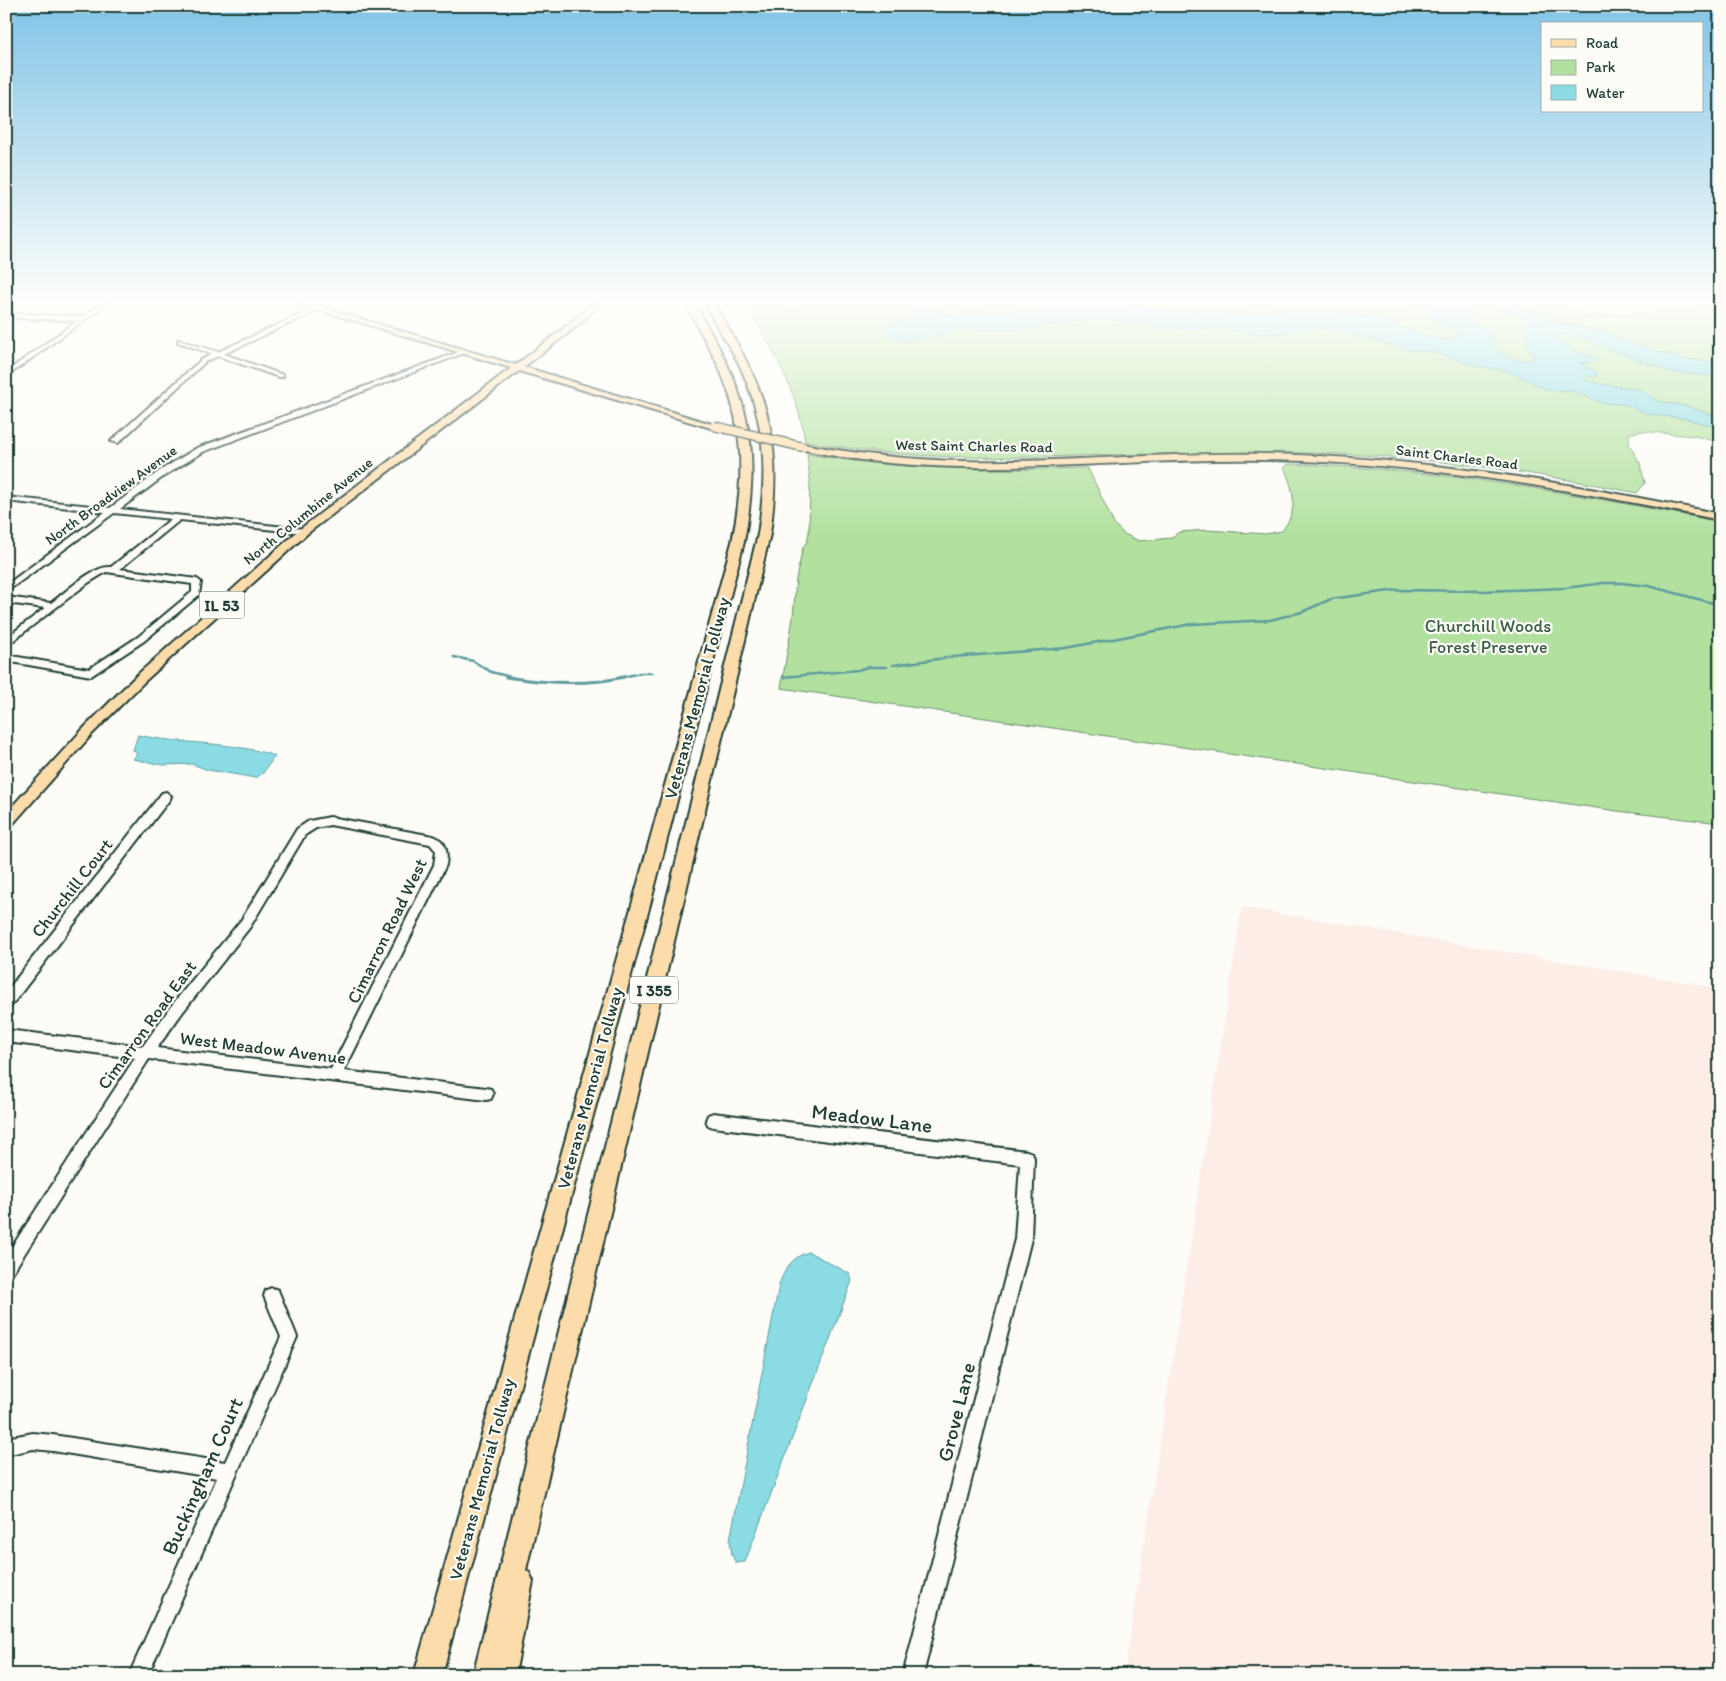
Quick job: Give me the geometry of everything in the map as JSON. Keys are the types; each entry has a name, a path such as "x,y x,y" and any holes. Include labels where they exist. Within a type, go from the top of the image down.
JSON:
{"highway":[{"name":"Veterans Memorial Tollway","path":"428,1675 736,552 744,513 748,467 744,425 732,381"},
{"name":"Veterans Memorial Tollway","path":"487,1675 759,560 769,510 769,448 767,429 753,381"},
{"path":"501,1675 575,1316"}],"main road":[{"name":"North Columbine Avenue","path":"6,822 88,731 140,678 304,531 499,381"},
{"name":"West Saint Charles Road","path":"563,381 714,426 803,447 885,459 966,464 1024,464 1188,457"},
{"name":"Saint Charles Road","path":"1188,457 1333,459 1451,470 1596,492 1720,517"}],"street":[{"path":"115,440 180,381"},
{"name":"North Broadview Avenue","path":"6,589 175,464 209,446 384,381"},
{"path":"6,499 304,531"},
{"path":"113,570 179,517"},
{"path":"6,644 53,606 104,569 197,582 196,592 141,639 91,674 6,658"},
{"path":"6,600 53,606"},
{"name":"Churchill Court","path":"6,1002 166,796"},
{"name":"Cimarron Road East","path":"6,1270 176,1009 246,923 301,832 313,824 330,821 362,826"},
{"name":"Cimarron Road West","path":"334,1076 440,865 442,856 441,847 433,840 362,826"},
{"name":"West Meadow Avenue","path":"6,1036 486,1094"},
{"name":"Meadow Lane","path":"713,1120 1027,1158"},
{"name":"Grove Lane","path":"913,1675 1023,1239 1027,1158"},
{"name":"Buckingham Court","path":"138,1675 289,1337 272,1296"},
{"path":"6,1447 33,1441 52,1443 230,1471"}],"shaded area":[{"path":"1242,907 1720,988 1720,1675 1124,1675"}],"green space":[{"path":"788,381 1720,381 1720,442 1694,436 1640,431 1629,434 1629,444 1640,463 1645,483 1637,493 1516,471 1393,457 1312,453 1014,457 901,454 805,441"},
{"name":"Churchill Woods Forest Preserve","path":"807,454 877,463 947,468 1088,468 1114,524 1124,534 1139,541 1171,538 1179,532 1207,530 1266,534 1282,531 1291,515 1293,507 1292,492 1284,467 1289,464 1398,471 1506,484 1612,501 1720,522 1720,823 1617,811 781,688 793,618 796,579 803,547 807,542 809,533 810,480"}],"water":[{"path":"1530,381 1591,381 1638,389 1657,401 1687,406 1720,418 1720,428 1687,419 1648,414 1624,404 1602,403 1574,391 1548,390"},
{"path":"138,735 225,745 275,756 263,773 256,778 208,770 192,764 163,765 133,759 137,754 133,750"},
{"path":"809,1252 850,1274 852,1281 745,1562 736,1563 732,1555 730,1540 779,1285 790,1264 798,1257"}],"waterway":[{"path":"893,665 953,657 1066,648 1192,624 1270,620 1302,612 1331,599 1397,590 1482,591 1565,588 1604,583 1622,583 1649,586 1720,605"},
{"path":"454,657 473,661 491,672 515,678"},
{"path":"785,677 783,677 858,670 867,667 887,667"},
{"path":"619,678 640,673 653,673"},
{"path":"506,677 565,683 595,682 624,677"}]}
